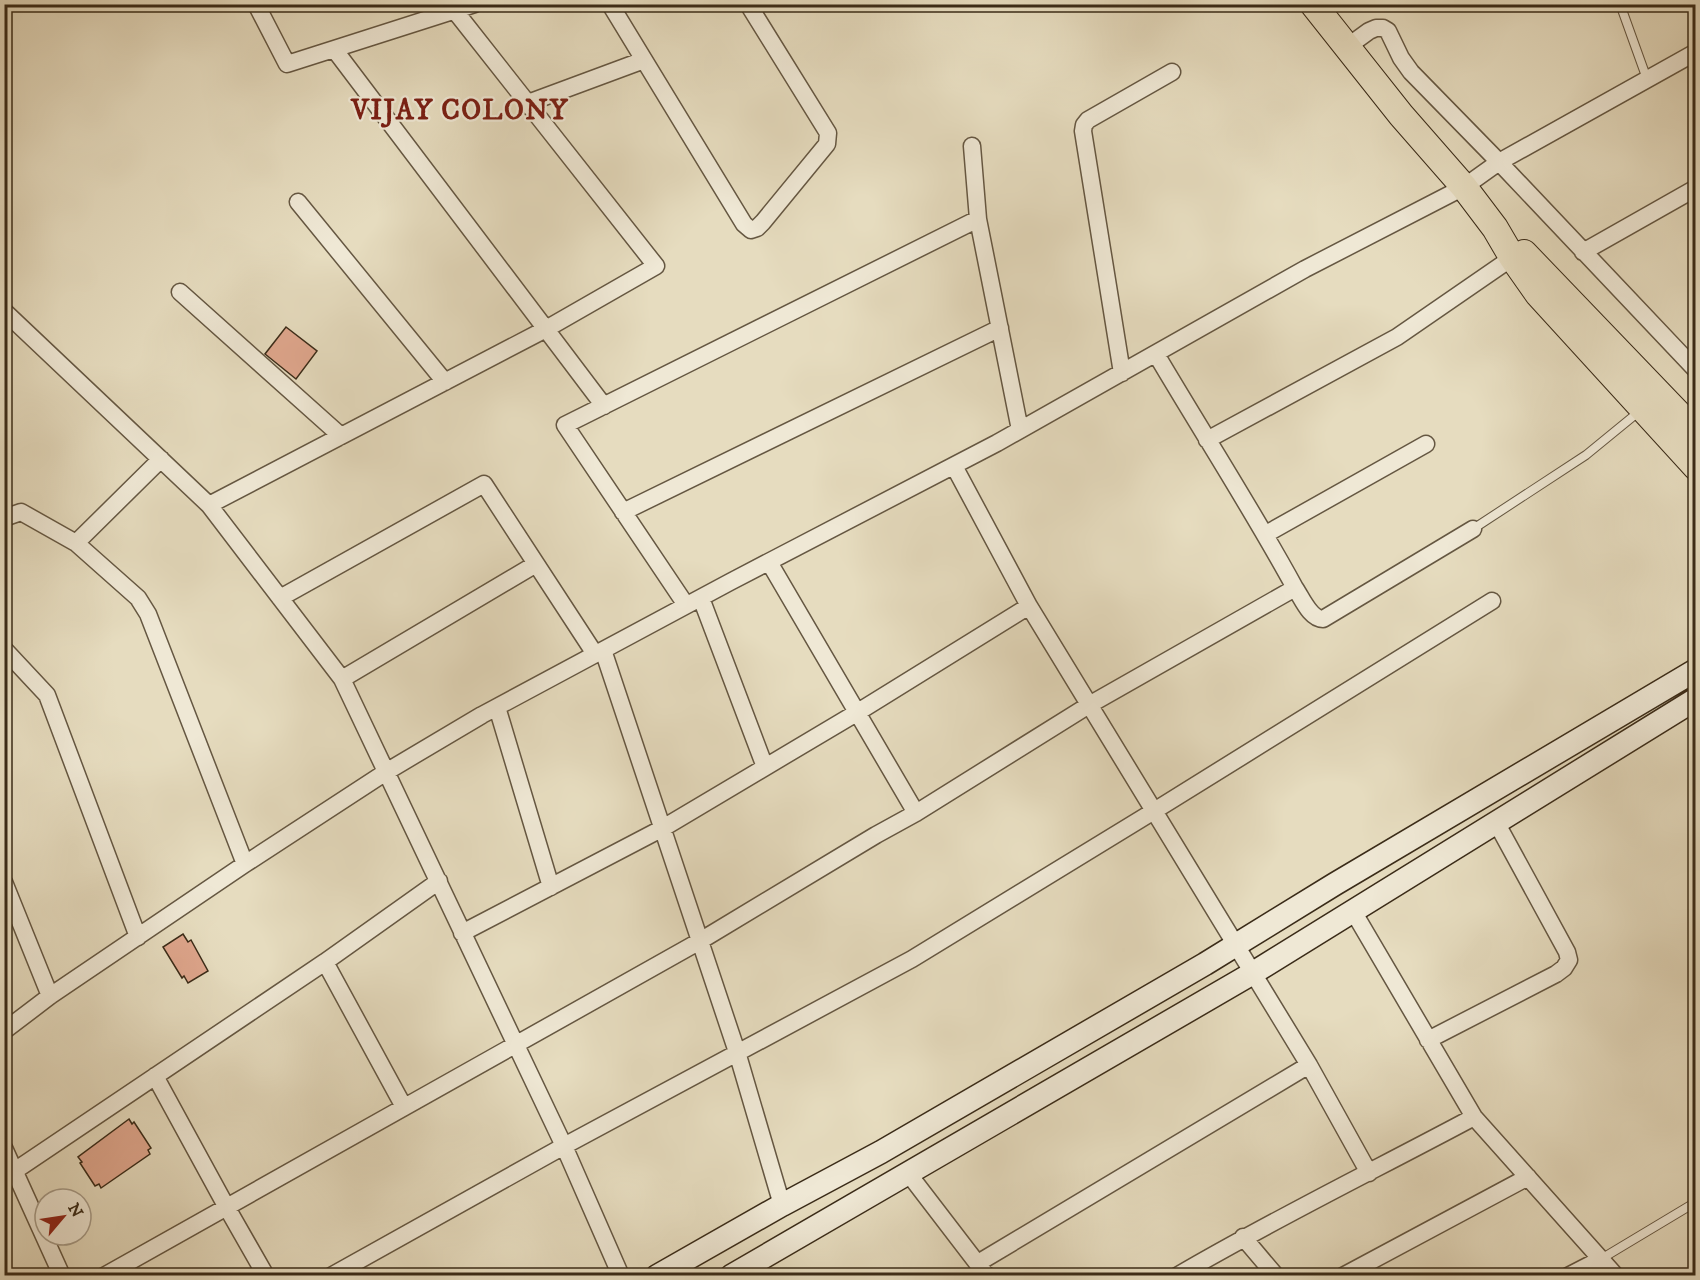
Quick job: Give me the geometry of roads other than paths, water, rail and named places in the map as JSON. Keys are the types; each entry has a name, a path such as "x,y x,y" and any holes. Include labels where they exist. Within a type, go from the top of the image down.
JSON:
{"main road":[{"path":"1313,4 1401,115 1464,187 1517,254 1695,432"},
{"path":"1517,254 1538,294 1695,467"},
{"path":"657,1275 881,1152 1236,945 1695,670"},
{"path":"744,1272 908,1173 1253,972 1695,699"}],"street":[{"path":"256,4 287,64 475,4"},
{"path":"610,4 744,224 751,230 763,222 828,144 828,133 748,4"},
{"path":"209,505 546,329 656,266 455,11"},
{"path":"1347,47 1376,28 1388,31 1401,58 1411,72 1695,370"},
{"path":"334,49 604,406"},
{"path":"4,1031 50,996 245,864 386,772 497,706 1020,430 1305,269 1464,187 1499,162 1695,52"},
{"path":"528,103 644,60"},
{"path":"1122,373 1083,130 1084,125 1094,116 1172,72"},
{"path":"972,146 978,219 1020,430"},
{"path":"1583,252 1695,188"},
{"path":"298,202 445,382"},
{"path":"765,766 694,601 623,512 565,426 978,219"},
{"path":"1207,440 1397,337 1517,254"},
{"path":"180,292 341,436"},
{"path":"4,311 209,505 342,679 564,1146 621,1275"},
{"path":"623,512 1000,328"},
{"path":"1155,354 1266,534 1295,588 1317,619 1323,619 1473,529"},
{"path":"1266,534 1426,444"},
{"path":"76,543 161,459"},
{"path":"954,466 1029,606 1309,1065 1369,1173"},
{"path":"280,598 484,484 536,564 599,652 663,828 737,1052 782,1205"},
{"path":"4,518 21,512 76,543 138,598 148,614 245,864"},
{"path":"769,562 916,813"},
{"path":"342,679 536,564"},
{"path":"104,1275 700,941 916,813 1089,705 1295,588"},
{"path":"332,1275 564,1146 912,959 1491,601"},
{"path":"462,933 663,828 858,712 1029,606"},
{"path":"4,649 47,695 138,937"},
{"path":"497,706 551,887"},
{"path":"1428,1040 1556,974 1569,960 1567,952 1496,822"},
{"path":"10,1174 325,963 439,881"},
{"path":"4,882 50,996"},
{"path":"1353,910 1474,1117 1616,1275"},
{"path":"325,963 404,1107"},
{"path":"908,1173 982,1269 1309,1065"},
{"path":"155,1077 266,1275"},
{"path":"1177,1275 1243,1237 1474,1117"},
{"path":"4,1148 10,1174 62,1275"},
{"path":"1343,1275 1528,1177"},
{"path":"1243,1237 1276,1275"},
{"path":"1568,1275 1601,1259"}],"lane":[{"path":"1620,4 1647,79"},
{"path":"1473,529 1586,455 1642,408"},
{"path":"1601,1259 1695,1202"}],"district":[{"name":"VIJAY COLONY","path":"460,109"}]}
